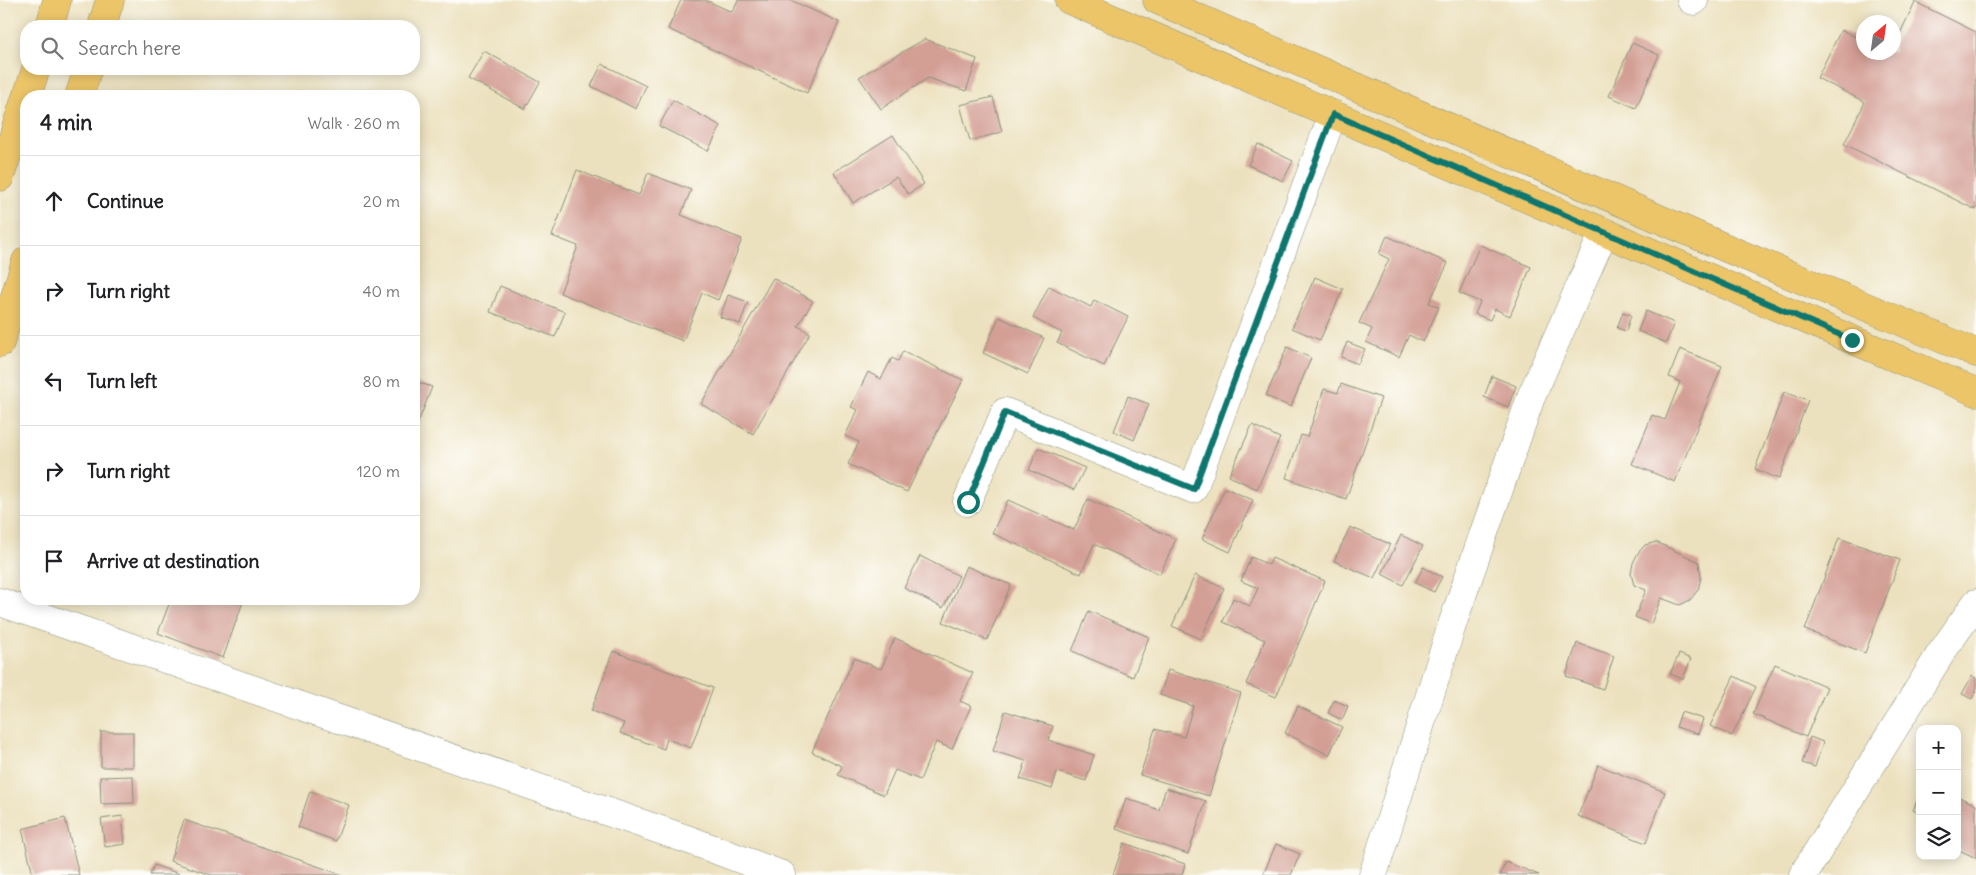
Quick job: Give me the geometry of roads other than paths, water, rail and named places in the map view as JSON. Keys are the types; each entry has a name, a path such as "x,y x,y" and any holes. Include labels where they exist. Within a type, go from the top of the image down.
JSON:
{"main road":[{"path":"52,20 57,0"},
{"path":"104,20 110,0"},
{"path":"1069,0 1976,392"},
{"path":"1157,0 1724,248 1976,352"},
{"path":"28,90 34,75"},
{"path":"81,90 86,75"},
{"path":"0,177 20,115"},
{"path":"0,343 20,280"}],"street":[{"path":"968,502 1005,412 1194,489 1333,114"},
{"path":"1373,875 1453,622 1531,397 1604,232"},
{"path":"0,602 695,842 782,875"},
{"path":"1803,875 1941,653 1976,603"}]}
